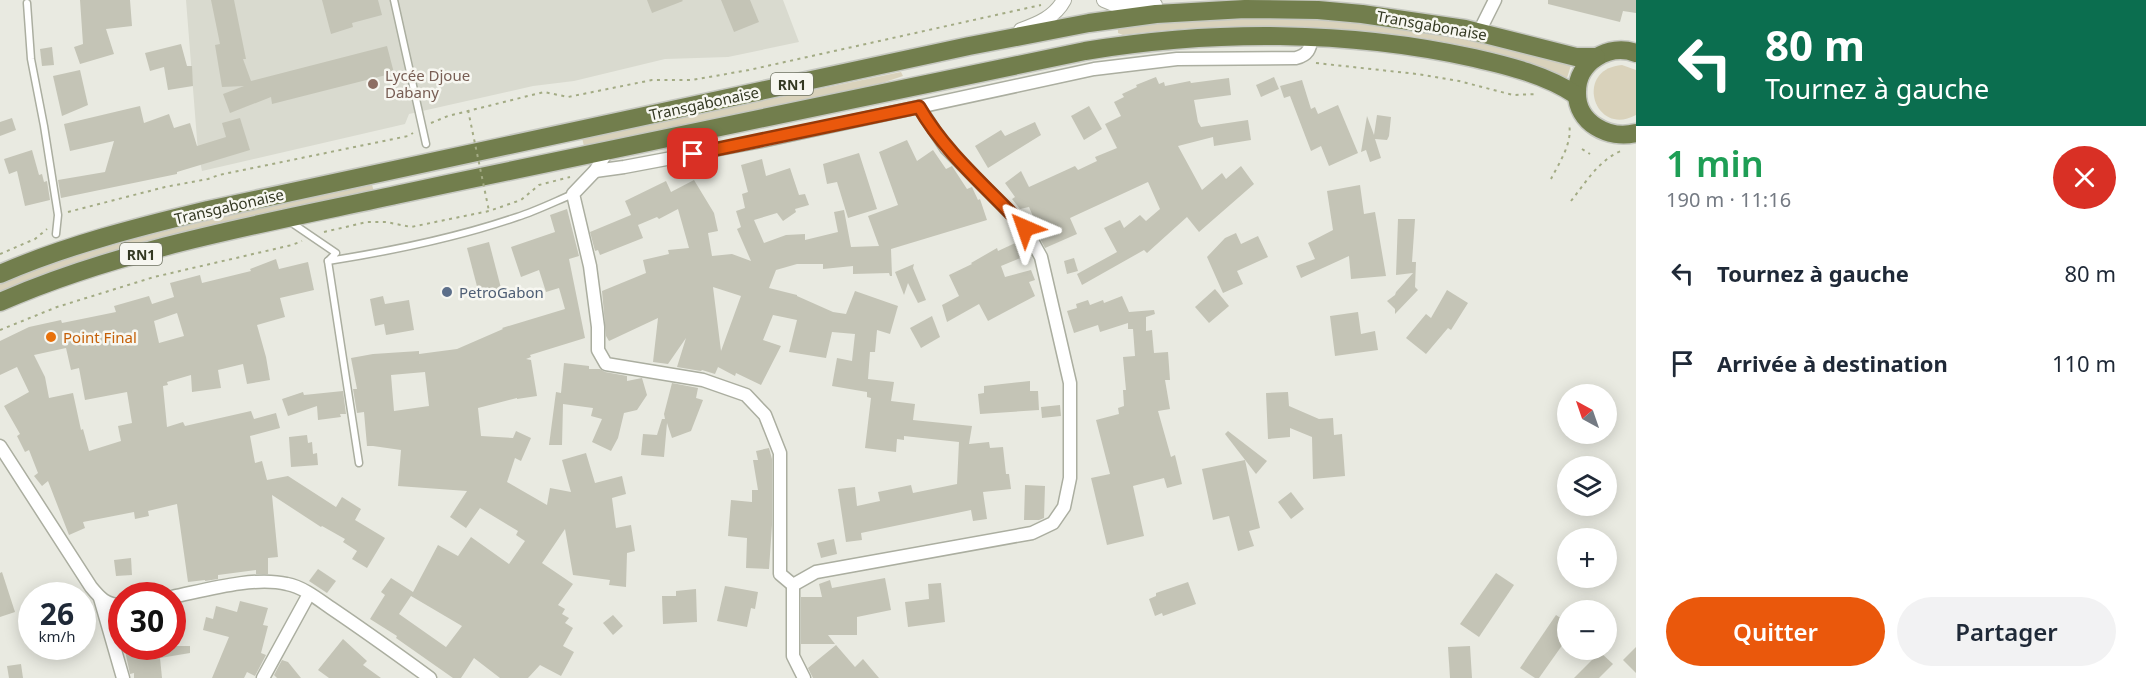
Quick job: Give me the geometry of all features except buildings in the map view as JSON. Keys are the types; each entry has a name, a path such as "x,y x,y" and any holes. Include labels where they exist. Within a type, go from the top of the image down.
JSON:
{"highway":[{"name":"Transgabonaise","path":"0,274 79,244 208,210 969,46 1133,16 1202,10 1351,13 1479,32 1576,57 1596,57"},
{"name":"Transgabonaise","path":"0,302 65,277 120,260 286,219 609,149 1085,51 1136,43 1180,38 1254,36 1312,38 1413,47 1459,55 1526,72 1564,87 1576,95"},
{"name":"RN1","path":"1596,57 1618,50 1636,53"},
{"path":"1596,57 1581,74 1576,95 1585,116 1603,132 1624,135 1636,133"}],"street":[{"path":"969,46 1033,26 1054,13 1064,0"},
{"path":"1104,0 1121,7 1175,5 1202,10"},
{"path":"1479,32 1495,0"},
{"path":"595,171 762,141 1028,83 1135,63 1177,59 1296,58 1309,51 1312,38"},
{"path":"793,585 816,572 1032,533 1053,523 1064,507 1070,478 1070,383 1041,257 1025,228 946,148 919,107"},
{"path":"757,119 762,141"},
{"path":"609,149 595,171 573,195 590,266 598,327 598,350 606,364 703,380 746,396 765,415 780,453 780,574 793,585 793,656 804,678"},
{"path":"0,446 66,551 100,598 108,604"},
{"path":"186,594 235,585 266,582 288,584 309,594 388,646 430,678"},
{"path":"263,678 309,594"},
{"path":"100,598 123,678"}],"lane":[{"path":"394,0 426,144"},
{"path":"27,3 31,59 58,215 56,234"},
{"path":"328,261 375,254 477,230 573,195"},
{"path":"286,219 336,253 328,261"},
{"path":"328,261 359,463"}],"path":[{"path":"0,254 35,239 48,227 51,217 165,187 408,136 448,116 468,110 544,93 568,97 652,80 692,80 749,70 1064,0"},
{"path":"1303,56 1311,62 1459,81 1513,95 1541,94"},
{"path":"468,110 489,211"},
{"path":"1551,179 1568,144 1569,119"},
{"path":"1582,149 1590,154"},
{"path":"1571,201 1610,156 1627,150"},
{"path":"0,330 57,307 154,277 292,245 311,237 367,222 411,226 489,211 521,200 539,185 572,176 584,183"}],"shaded area":[{"name":"Lycée Djoue Dabany","path":"186,0 783,0 799,42 728,57 665,59 574,81 533,86 409,114 405,124 202,171 198,152"},
{"path":"1203,18 1309,19 1388,25 1473,40 1571,65 1567,78 1525,61 1478,49 1377,32 1325,28 1221,27 1123,35 1118,33 1121,26"},
{"path":"1622,65 1636,70 1636,115 1621,120 1609,117 1600,110 1595,100 1594,89 1598,78 1607,69"},
{"path":"901,72 903,76 882,83 584,146 582,138"},
{"path":"372,185 374,191 85,260 0,292 0,283 11,278 100,249 190,225"}],"place":[{"name":"Lycée Djoue Dabany","path":"373,84"},
{"name":"PetroGabon","path":"447,292"},
{"name":"Point Final","path":"51,337"}],"route":[{"path":"693,154 919,107 946,148 1025,228"}]}
